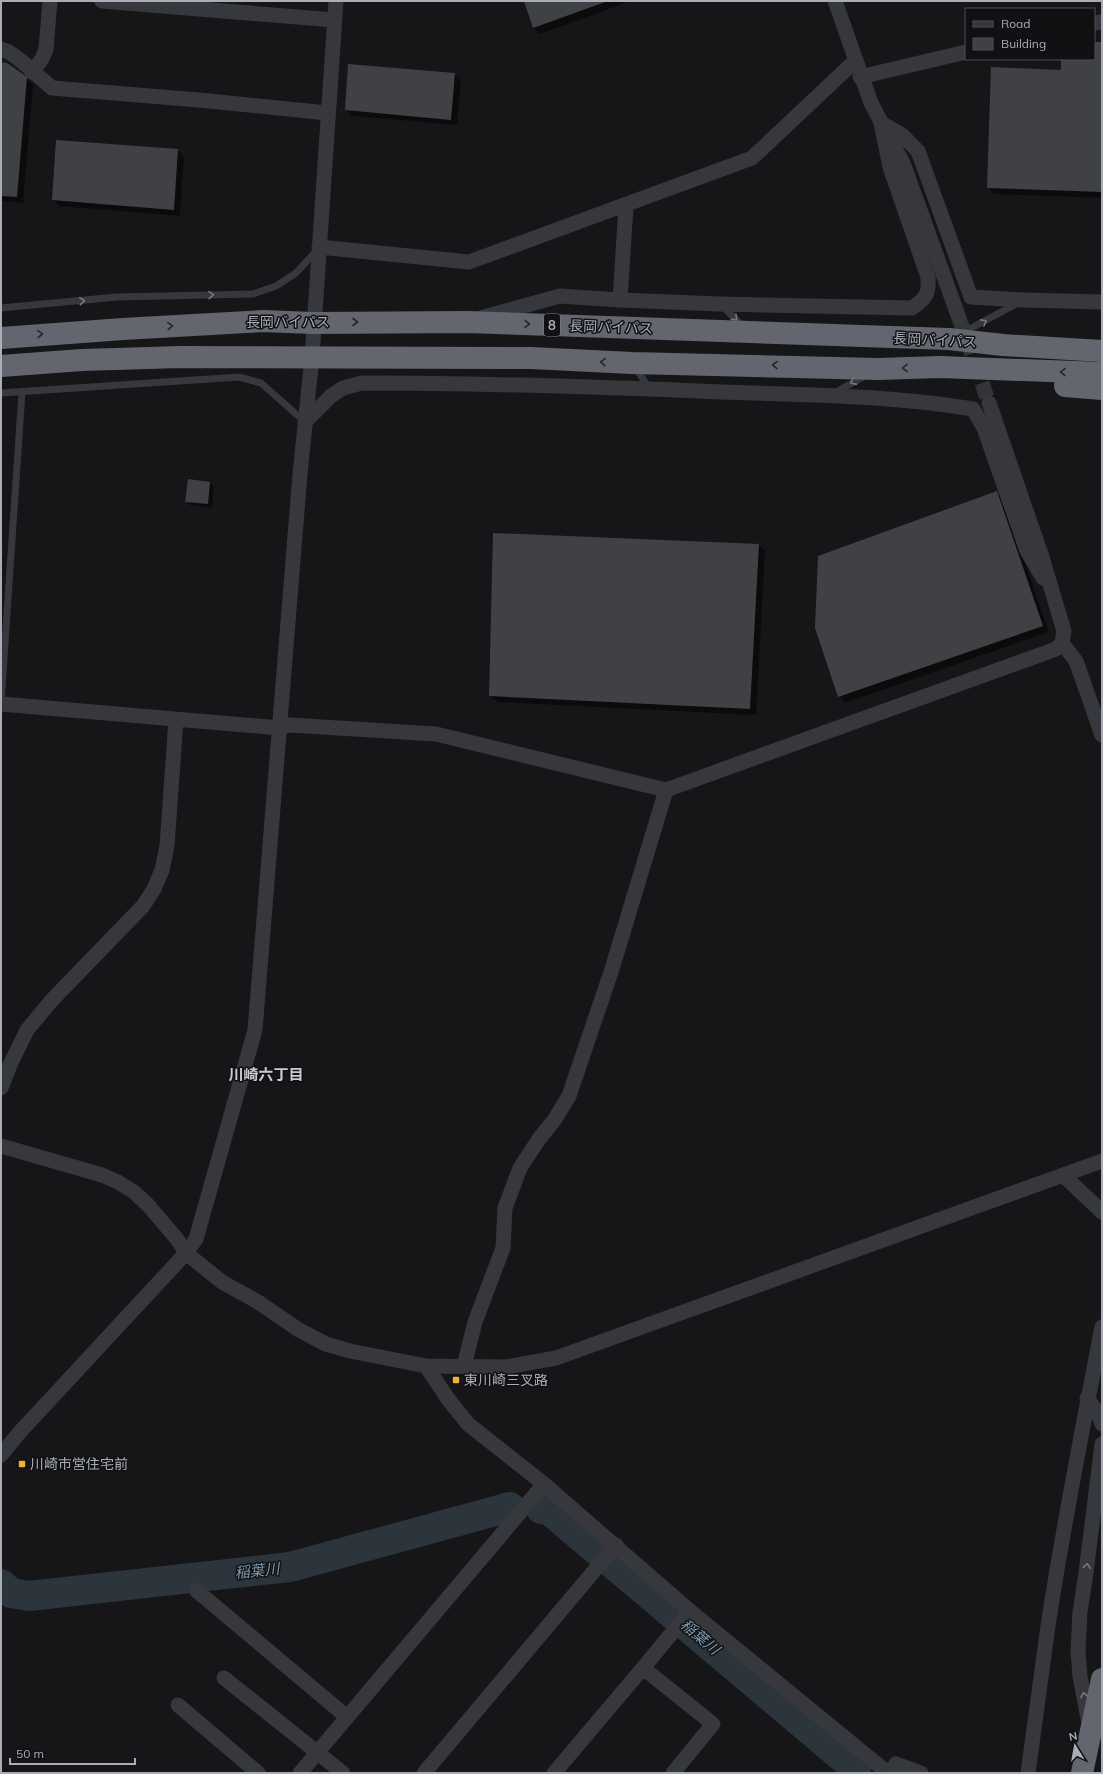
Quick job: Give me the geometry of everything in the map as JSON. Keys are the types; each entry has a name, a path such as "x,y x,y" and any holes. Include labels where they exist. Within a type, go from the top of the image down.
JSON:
{"highway":[{"name":"長岡バイパス","path":"1,338 263,321 313,323 468,322 949,339 1003,345 1102,351"},
{"path":"949,339 1007,336 1102,337"},
{"name":"長岡バイパス","path":"1,366 82,360 259,356 531,358 632,363 878,369 940,368 1102,373"},
{"path":"940,368 1036,385 1102,389"},
{"path":"1082,1773 1102,1679"}],"street":[{"path":"32,72 42,59 46,49 50,1"},
{"path":"102,1 334,20"},
{"path":"1,1455 19,1433 186,1253 196,1239 255,1030 305,422 312,357 327,113 336,1"},
{"path":"835,1 860,76 871,103 903,163 959,318"},
{"path":"1,49 14,56 52,88 199,100 327,113"},
{"path":"860,76 965,52"},
{"path":"319,247 469,262 626,206 752,158 855,61"},
{"path":"881,123 902,134 918,151 971,297 1102,302"},
{"path":"468,322 560,296 719,304 912,308 921,302 929,292 928,277 890,168 881,123"},
{"path":"620,300 626,206"},
{"path":"305,422 331,396 343,388 362,383 650,389 829,396 890,399 973,409 984,428 1027,551 1055,599"},
{"path":"1,703 176,720 280,728 289,724 436,734 666,790 1056,649 1062,643 1064,631 1055,599 989,403"},
{"path":"1062,643 1076,661 1102,735"},
{"path":"1,1088 27,1030 52,1000 143,906 154,889 162,870 166,846 176,720"},
{"path":"464,1366 475,1322 503,1248 505,1208 520,1168 539,1139 555,1119 569,1096 612,970 666,790"},
{"path":"1,1146 102,1175 118,1182 134,1192 148,1205 177,1239 186,1253 222,1282 258,1302 299,1330 326,1344 350,1351 426,1366 506,1367 556,1358 1102,1161"},
{"path":"1063,1176 1102,1212"},
{"path":"1028,1773 1048,1626 1087,1398 1102,1327"},
{"path":"426,1366 448,1399 468,1424 544,1484 616,1545 690,1611 889,1773 896,1764 921,1773"},
{"path":"1087,1398 1098,1413 1102,1424"},
{"path":"1091,1733 1080,1676 1078,1651 1080,1612 1102,1444"},
{"path":"300,1773 544,1484"},
{"path":"424,1773 616,1545"},
{"path":"197,1591 347,1717"},
{"path":"554,1773 690,1611"},
{"path":"643,1668 713,1724 672,1773"},
{"path":"224,1678 343,1773"},
{"path":"178,1704 258,1773"}],"lane":[{"path":"1,308 117,297 253,294 276,286 296,273 319,247"},
{"path":"949,339 1024,300"},
{"path":"719,304 750,332"},
{"path":"632,363 650,389"},
{"path":"829,396 878,369"},
{"path":"1,393 239,377 261,383 305,422"},
{"path":"1,703 22,392"}],"building":[{"path":"524,1 608,1 533,28"},
{"path":"1095,42 1102,42 1102,192 987,188 991,67 1061,70 1061,60 1095,60"},
{"path":"1,62 7,63 27,77 17,197 1,196"},
{"path":"348,64 455,73 451,120 345,110"},
{"path":"56,140 178,149 174,210 52,200"},
{"path":"188,479 210,482 208,504 185,502"},
{"path":"997,491 1043,626 838,697 815,628 818,556"},
{"path":"493,533 759,544 750,709 489,696"}],"waterway":[{"name":"稲葉川","path":"1,1584 11,1593 29,1596 290,1567 510,1507"},
{"name":"稲葉川","path":"541,1509 549,1510 856,1769"}],"tunnel":[{"path":"959,318 989,403"}],"place":[{"name":"東川崎三叉路","path":"456,1380"},
{"name":"川崎市営住宅前","path":"22,1464"}],"district":[{"name":"川崎六丁目","path":"266,1075"}]}
